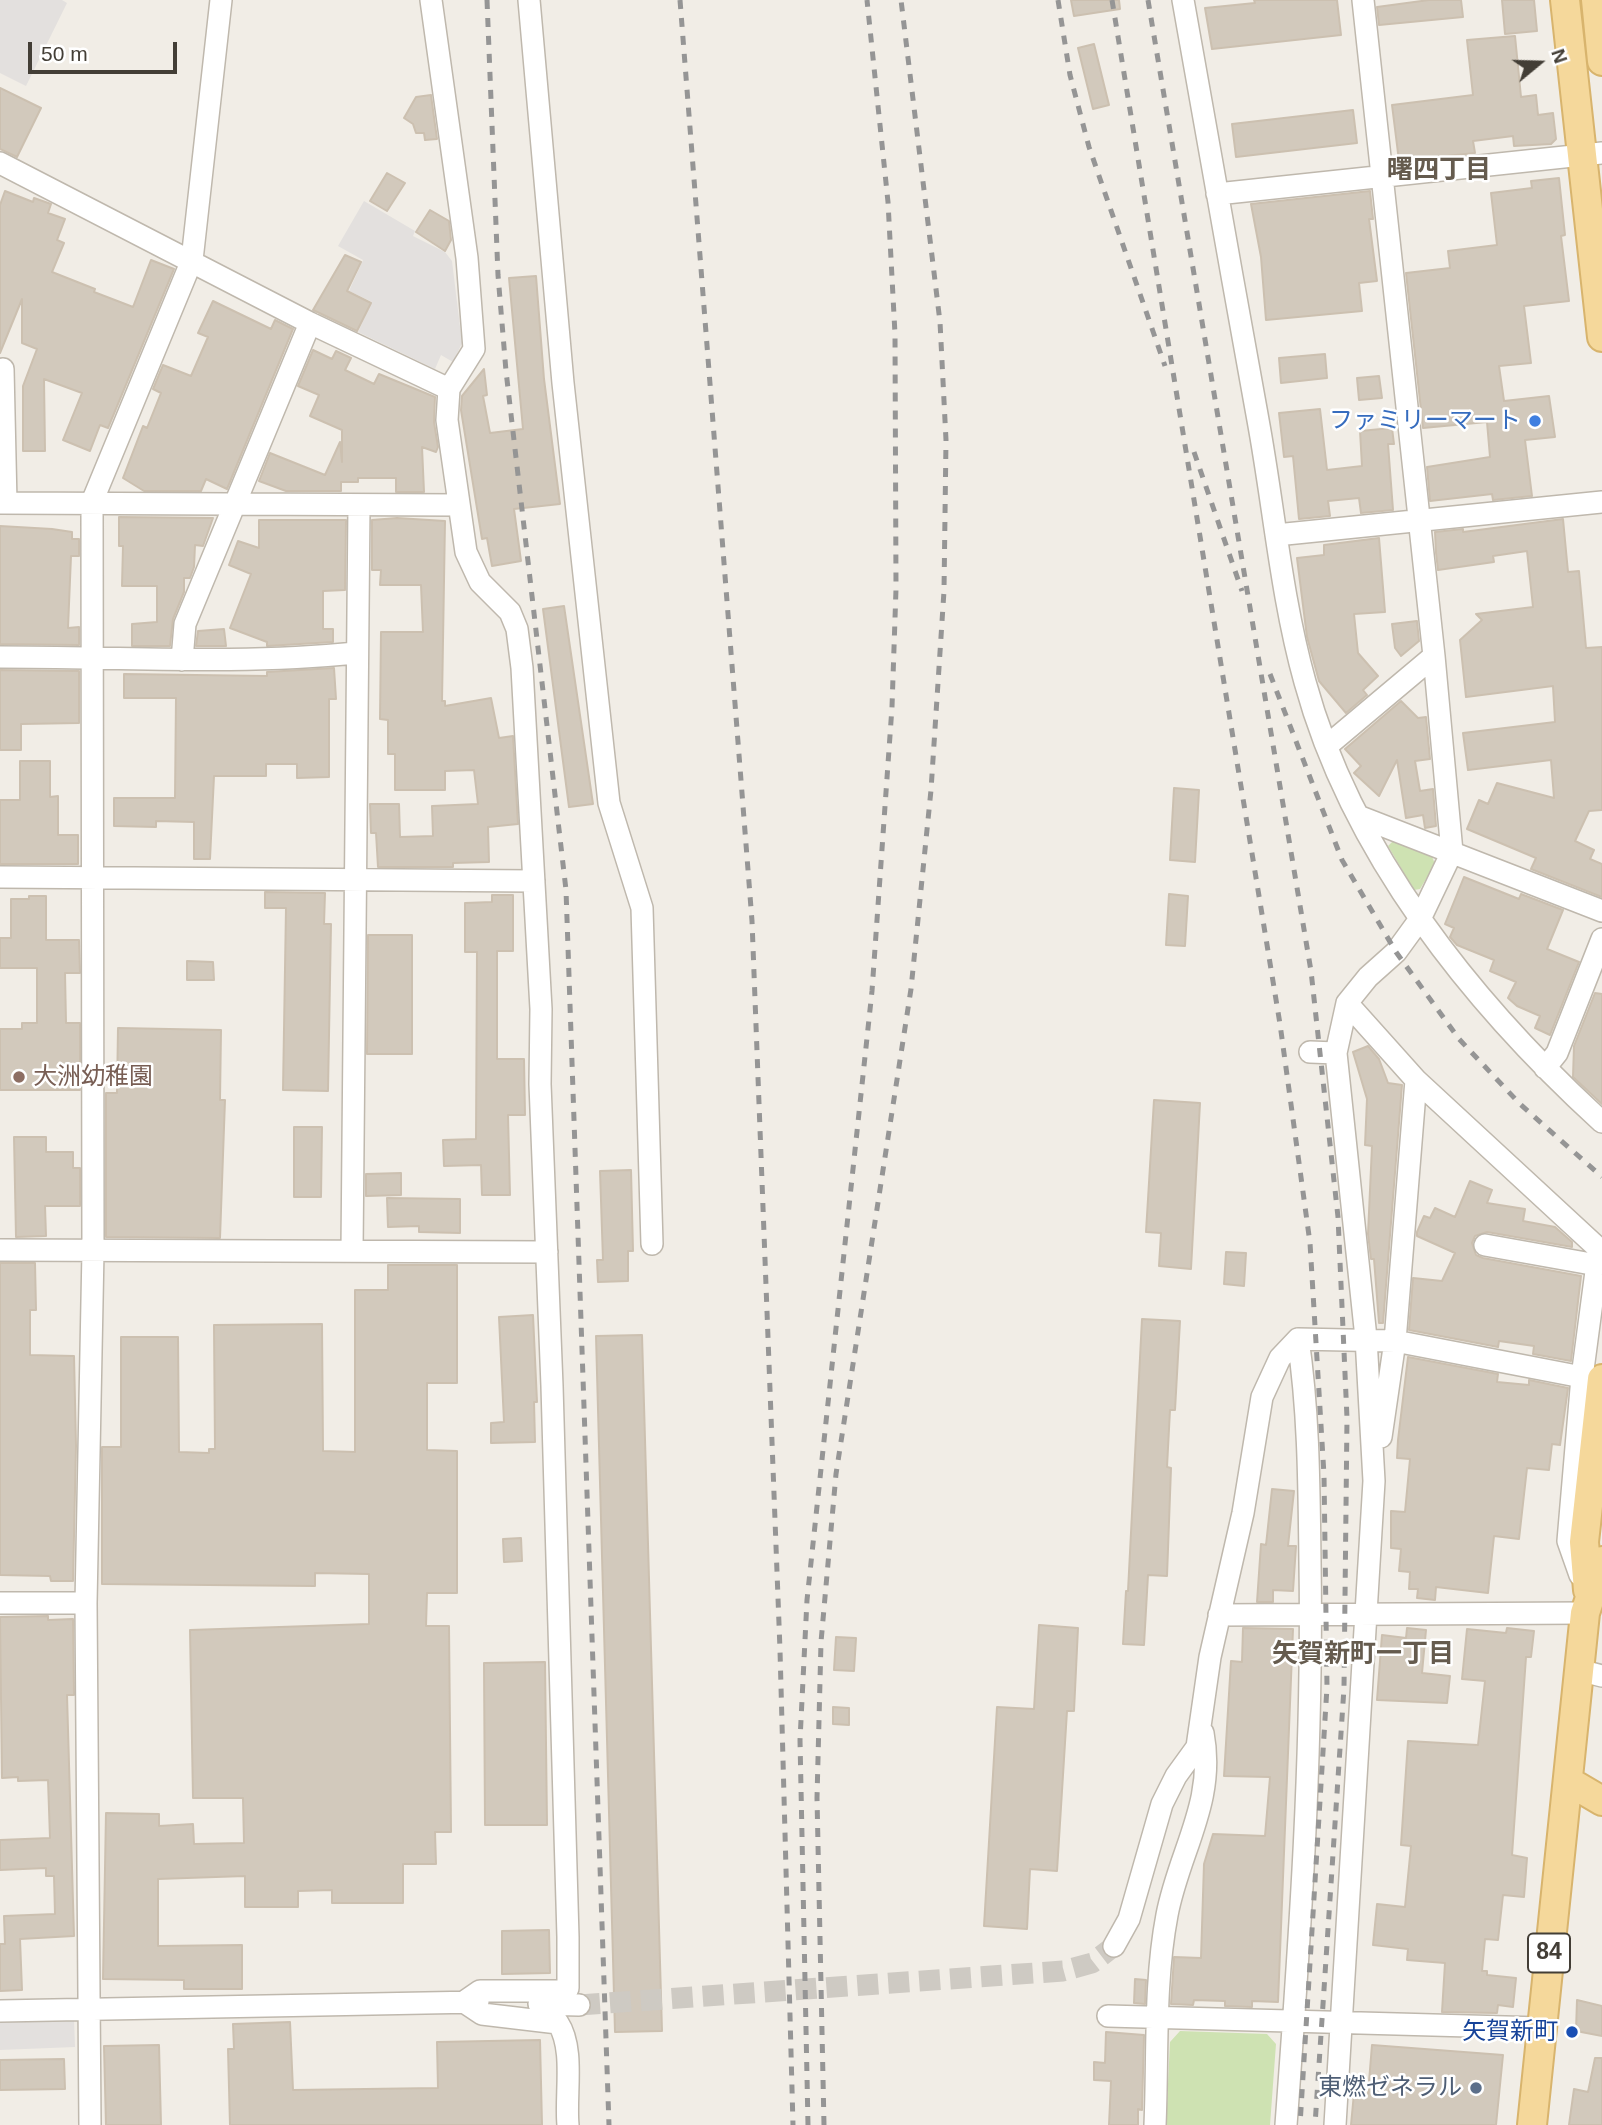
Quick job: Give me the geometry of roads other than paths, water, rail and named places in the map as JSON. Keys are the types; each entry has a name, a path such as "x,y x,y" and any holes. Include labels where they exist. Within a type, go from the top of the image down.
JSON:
{"main road":[{"path":"1565,0 1592,154 1602,337"},
{"path":"1595,0 1602,61"},
{"path":"1568,1781 1590,1673 1592,1596 1584,1542 1592,1378"},
{"path":"1592,1596 1602,1561"},
{"path":"1568,1781 1602,1782"},
{"path":"1568,1781 1602,1801"},
{"name":"84","path":"1532,2125 1568,1781"}],"street":[{"path":"90,2125 86,1603 93,1251 92,502 192,260 221,0"},
{"path":"431,0 467,258 474,349 449,388 447,420 466,552 480,582 510,612 517,629 522,668 534,881 547,1252 568,1988 561,1991 480,1991 464,2002"},
{"path":"528,0 564,383 609,803 642,908 652,1244"},
{"path":"1183,0 1287,609 1306,685 1328,746 1358,816 1420,919 1494,1013 1545,1068 1602,1122"},
{"path":"1363,0 1420,520 1452,852 1420,919 1396,952 1368,977 1347,1003 1336,1053 1366,1338 1374,1481"},
{"path":"1217,194 1592,154"},
{"path":"0,163 310,323 449,388"},
{"path":"181,660 185,624 310,323"},
{"path":"3,369 3,503 460,505"},
{"path":"1276,535 1602,502"},
{"path":"352,1250 359,506"},
{"path":"0,657 304,659 356,653"},
{"path":"1328,746 1434,656"},
{"path":"1358,816 1602,911"},
{"path":"0,877 534,881"},
{"path":"1545,1068 1558,1053 1602,939"},
{"path":"1114,1946 1129,1919 1163,1804 1176,1776 1197,1747 1210,1657 1243,1513 1266,1384 1280,1358 1298,1339 1366,1338 1395,1341 1592,1378 1599,1249 1416,1080 1347,1003"},
{"path":"1310,1052 1336,1053"},
{"path":"1335,2125 1374,1481 1395,1341 1416,1080"},
{"path":"1485,1245 1598,1278"},
{"path":"0,1250 547,1252"},
{"path":"1286,2125 1308,1812 1311,1612 1308,1404 1298,1339"},
{"path":"1219,1615 1367,1612 1592,1596"},
{"path":"0,1603 86,1603"},
{"path":"1156,2125 1161,1958 1167,1913 1200,1816 1207,1755 1202,1727"},
{"path":"464,2002 482,2014 558,2023 563,2031 567,2070 568,2125"},
{"path":"0,2011 464,2002 579,2005"},
{"path":"1108,2016 1294,2019 1541,2028"}],"tunnel":[{"path":"579,2005 1063,1971 1092,1963 1114,1946"}],"railway":[{"path":"487,0 498,275 506,371 566,890 609,2125"},
{"path":"680,0 752,921 780,1650 793,2125"},
{"path":"808,2125 800,1740 807,1600 872,991 892,707 896,589 895,334 888,202 867,0"},
{"path":"824,2125 817,1798 821,1642 836,1474 911,989 931,790 944,591 946,440 940,322 901,0"},
{"path":"1058,0 1070,75 1089,147 1165,366"},
{"path":"1112,0 1280,1024 1310,1243 1324,1475 1327,1687 1300,2125"},
{"path":"1148,0 1311,971 1338,1217 1347,1418 1344,1688 1315,2125"},
{"path":"1194,452 1242,591"},
{"path":"1270,674 1342,860 1396,952 1459,1039 1520,1104 1602,1177"}],"place":[{"name":"ファミリーマート","path":"1535,421"},
{"name":"大洲幼稚園","path":"19,1077"},
{"name":"矢賀新町","path":"1572,2032"},
{"name":"東燃ゼネラル","path":"1476,2088"}],"district":[{"name":"曙四丁目","path":"1439,171"},
{"name":"矢賀新町一丁目","path":"1363,1655"}]}
